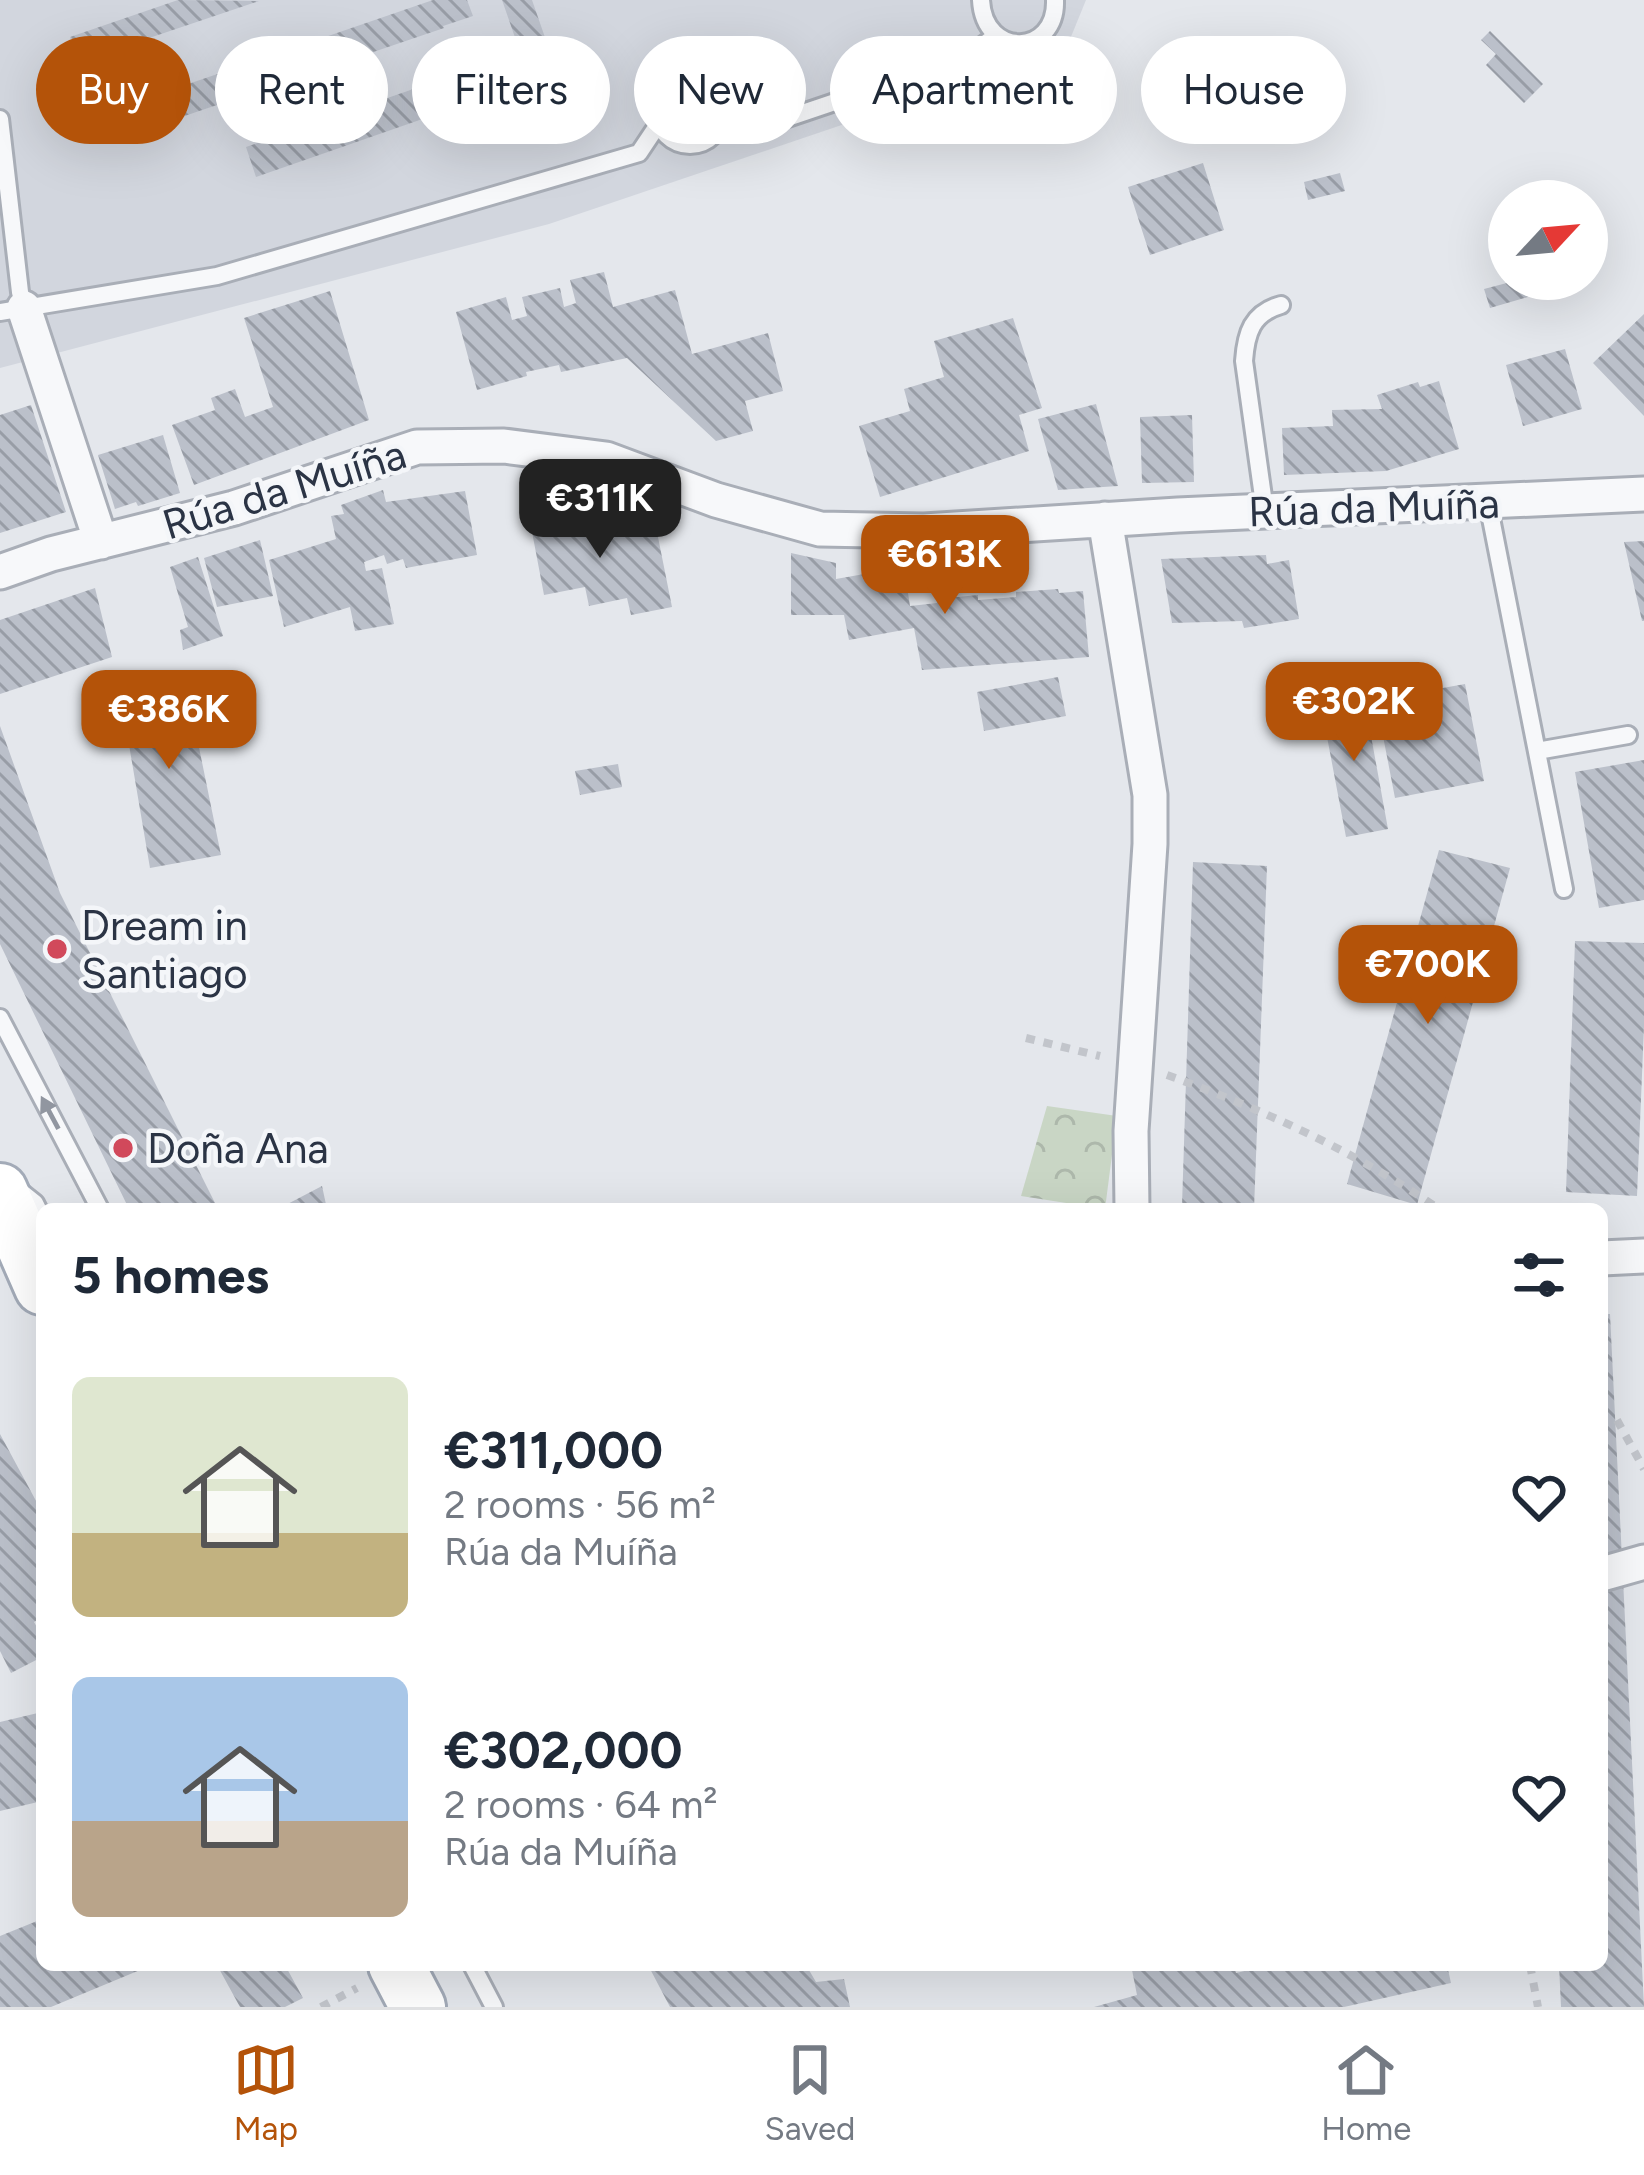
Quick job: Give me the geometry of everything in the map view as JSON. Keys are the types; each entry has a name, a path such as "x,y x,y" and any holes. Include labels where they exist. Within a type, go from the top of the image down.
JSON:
{"main road":[{"path":"0,1191 36,1275"},
{"path":"0,1222 36,1279"}],"street":[{"path":"12,310 101,542"},
{"name":"Rúa da Muíña","path":"0,572 51,554 234,508 417,447 504,446 606,459 716,500 820,529 924,530 1644,494"},
{"path":"1105,519 1150,795 1131,1131 1132,1203"},
{"path":"1608,1258 1644,1256"},
{"path":"1608,1572 1644,1562"}],"lane":[{"path":"981,0 986,26 994,36"},
{"path":"1041,36 1054,18 1055,0"},
{"path":"0,119 20,292 12,310"},
{"path":"12,310 217,276 639,153 645,144"},
{"path":"1265,511 1244,361 1246,337 1255,319 1281,305"},
{"path":"1488,503 1564,890"},
{"path":"1537,752 1628,735"},
{"path":"0,1018 97,1203"},
{"path":"0,1170 36,1205"},
{"path":"475,1971 494,2007"}],"path":[{"path":"1173,1077 1334,1147 1429,1203"},
{"path":"1617,1420 1644,1469"},
{"path":"1531,1971 1538,2007"},
{"path":"321,2007 396,1984"}],"shaded area":[{"path":"0,0 1086,0 1071,36 830,36 830,129 806,137 806,36 634,36 634,144 785,144 549,224 0,368"}],"green space":[{"path":"1047,1106 1117,1116 1106,1203 1021,1196"}],"building":[{"path":"178,0 259,1 155,36 73,36"},
{"path":"433,0 467,0 473,16 388,47 388,36 328,36"},
{"path":"502,0 532,0 544,36 514,36"},
{"path":"1490,31 1543,84 1524,103 1486,65 1496,54 1481,40"},
{"path":"215,75 215,106 191,114 191,83"},
{"path":"412,89 412,123 388,131 388,98"},
{"path":"255,144 351,144 256,177 246,147"},
{"path":"1203,163 1224,230 1150,255 1128,187"},
{"path":"1340,173 1345,191 1308,200 1304,182"},
{"path":"604,272 613,307 675,290 692,354 768,333 783,391 745,401 753,431 716,441 627,358 561,372 559,365 526,372 527,376 477,390 456,312 506,297 512,320 527,316 522,297 560,288 564,307 576,303 570,280"},
{"path":"1488,288 1488,300 1518,300 1490,308 1484,289"},
{"path":"330,291 369,420 194,485 172,425 215,410 211,398 235,389 245,417 273,407 244,318"},
{"path":"1644,314 1644,416 1593,363"},
{"path":"1013,318 1042,408 1019,415 1029,451 880,497 859,426 910,411 904,389 944,377 934,341"},
{"path":"1565,349 1582,409 1523,426 1506,365"},
{"path":"1439,381 1459,449 1386,471 1284,475 1282,428 1333,426 1332,410 1382,409 1377,395 1418,382 1420,387"},
{"path":"1096,404 1118,486 1058,490 1038,419"},
{"path":"31,405 66,512 0,533 0,415"},
{"path":"1192,415 1194,482 1142,483 1140,417"},
{"path":"163,435 180,493 115,509 98,455"},
{"path":"383,490 386,502 465,491 477,555 406,568 403,559 387,564 384,555 364,562 366,571 382,568 394,624 355,631 350,607 284,627 269,560 336,539 331,516 344,514 341,505"},
{"path":"569,508 573,525 612,517 616,535 656,527 672,607 631,615 627,598 589,606 585,587 544,595 529,516"},
{"path":"260,540 273,596 217,607 204,558"},
{"path":"1644,541 1644,621 1642,621 1624,542"},
{"path":"791,553 836,563 836,579 904,567 910,606 978,595 978,600 1016,597 1016,592 1083,591 1089,657 922,670 914,628 849,640 844,615 791,615"},
{"path":"1266,555 1267,564 1289,560 1299,619 1244,628 1242,621 1172,623 1161,559"},
{"path":"198,557 223,636 183,650 180,630 188,627 170,567"},
{"path":"95,588 112,657 0,694 0,620"},
{"path":"184,674 221,855 150,868 119,686"},
{"path":"1058,677 1066,716 984,731 977,692"},
{"path":"1465,684 1484,781 1395,798 1376,700"},
{"path":"1363,692 1388,829 1346,837 1320,700"},
{"path":"0,726 60,893 215,1203 126,1203 0,944"},
{"path":"1644,760 1644,900 1599,908 1575,772"},
{"path":"618,764 622,787 580,795 575,771"},
{"path":"1439,850 1510,868 1418,1203 1347,1184"},
{"path":"1193,862 1267,866 1254,1203 1182,1203"},
{"path":"1575,941 1644,943 1637,1196 1566,1192"},
{"path":"322,1186 326,1203 289,1203"},
{"path":"1610,1314 1644,2007 1561,2007 1559,1971 1608,1971"},
{"path":"0,1434 36,1501 36,1660 11,1673 0,1651"},
{"path":"36,1713 36,1802 0,1811 0,1722"},
{"path":"36,1921 36,1971 138,1971 51,2007 0,2007 0,1936"},
{"path":"220,1971 288,1971 303,1998 285,2007 240,2007"},
{"path":"651,1971 810,1971 816,1982 844,1979 850,2007 670,2007"},
{"path":"1132,1971 1448,1971 1451,1983 1344,2007 1094,2007 1137,1995"}],"place":[{"name":"Dream in Santiago","path":"57,949"},
{"name":"Doña Ana","path":"123,1148"}]}
